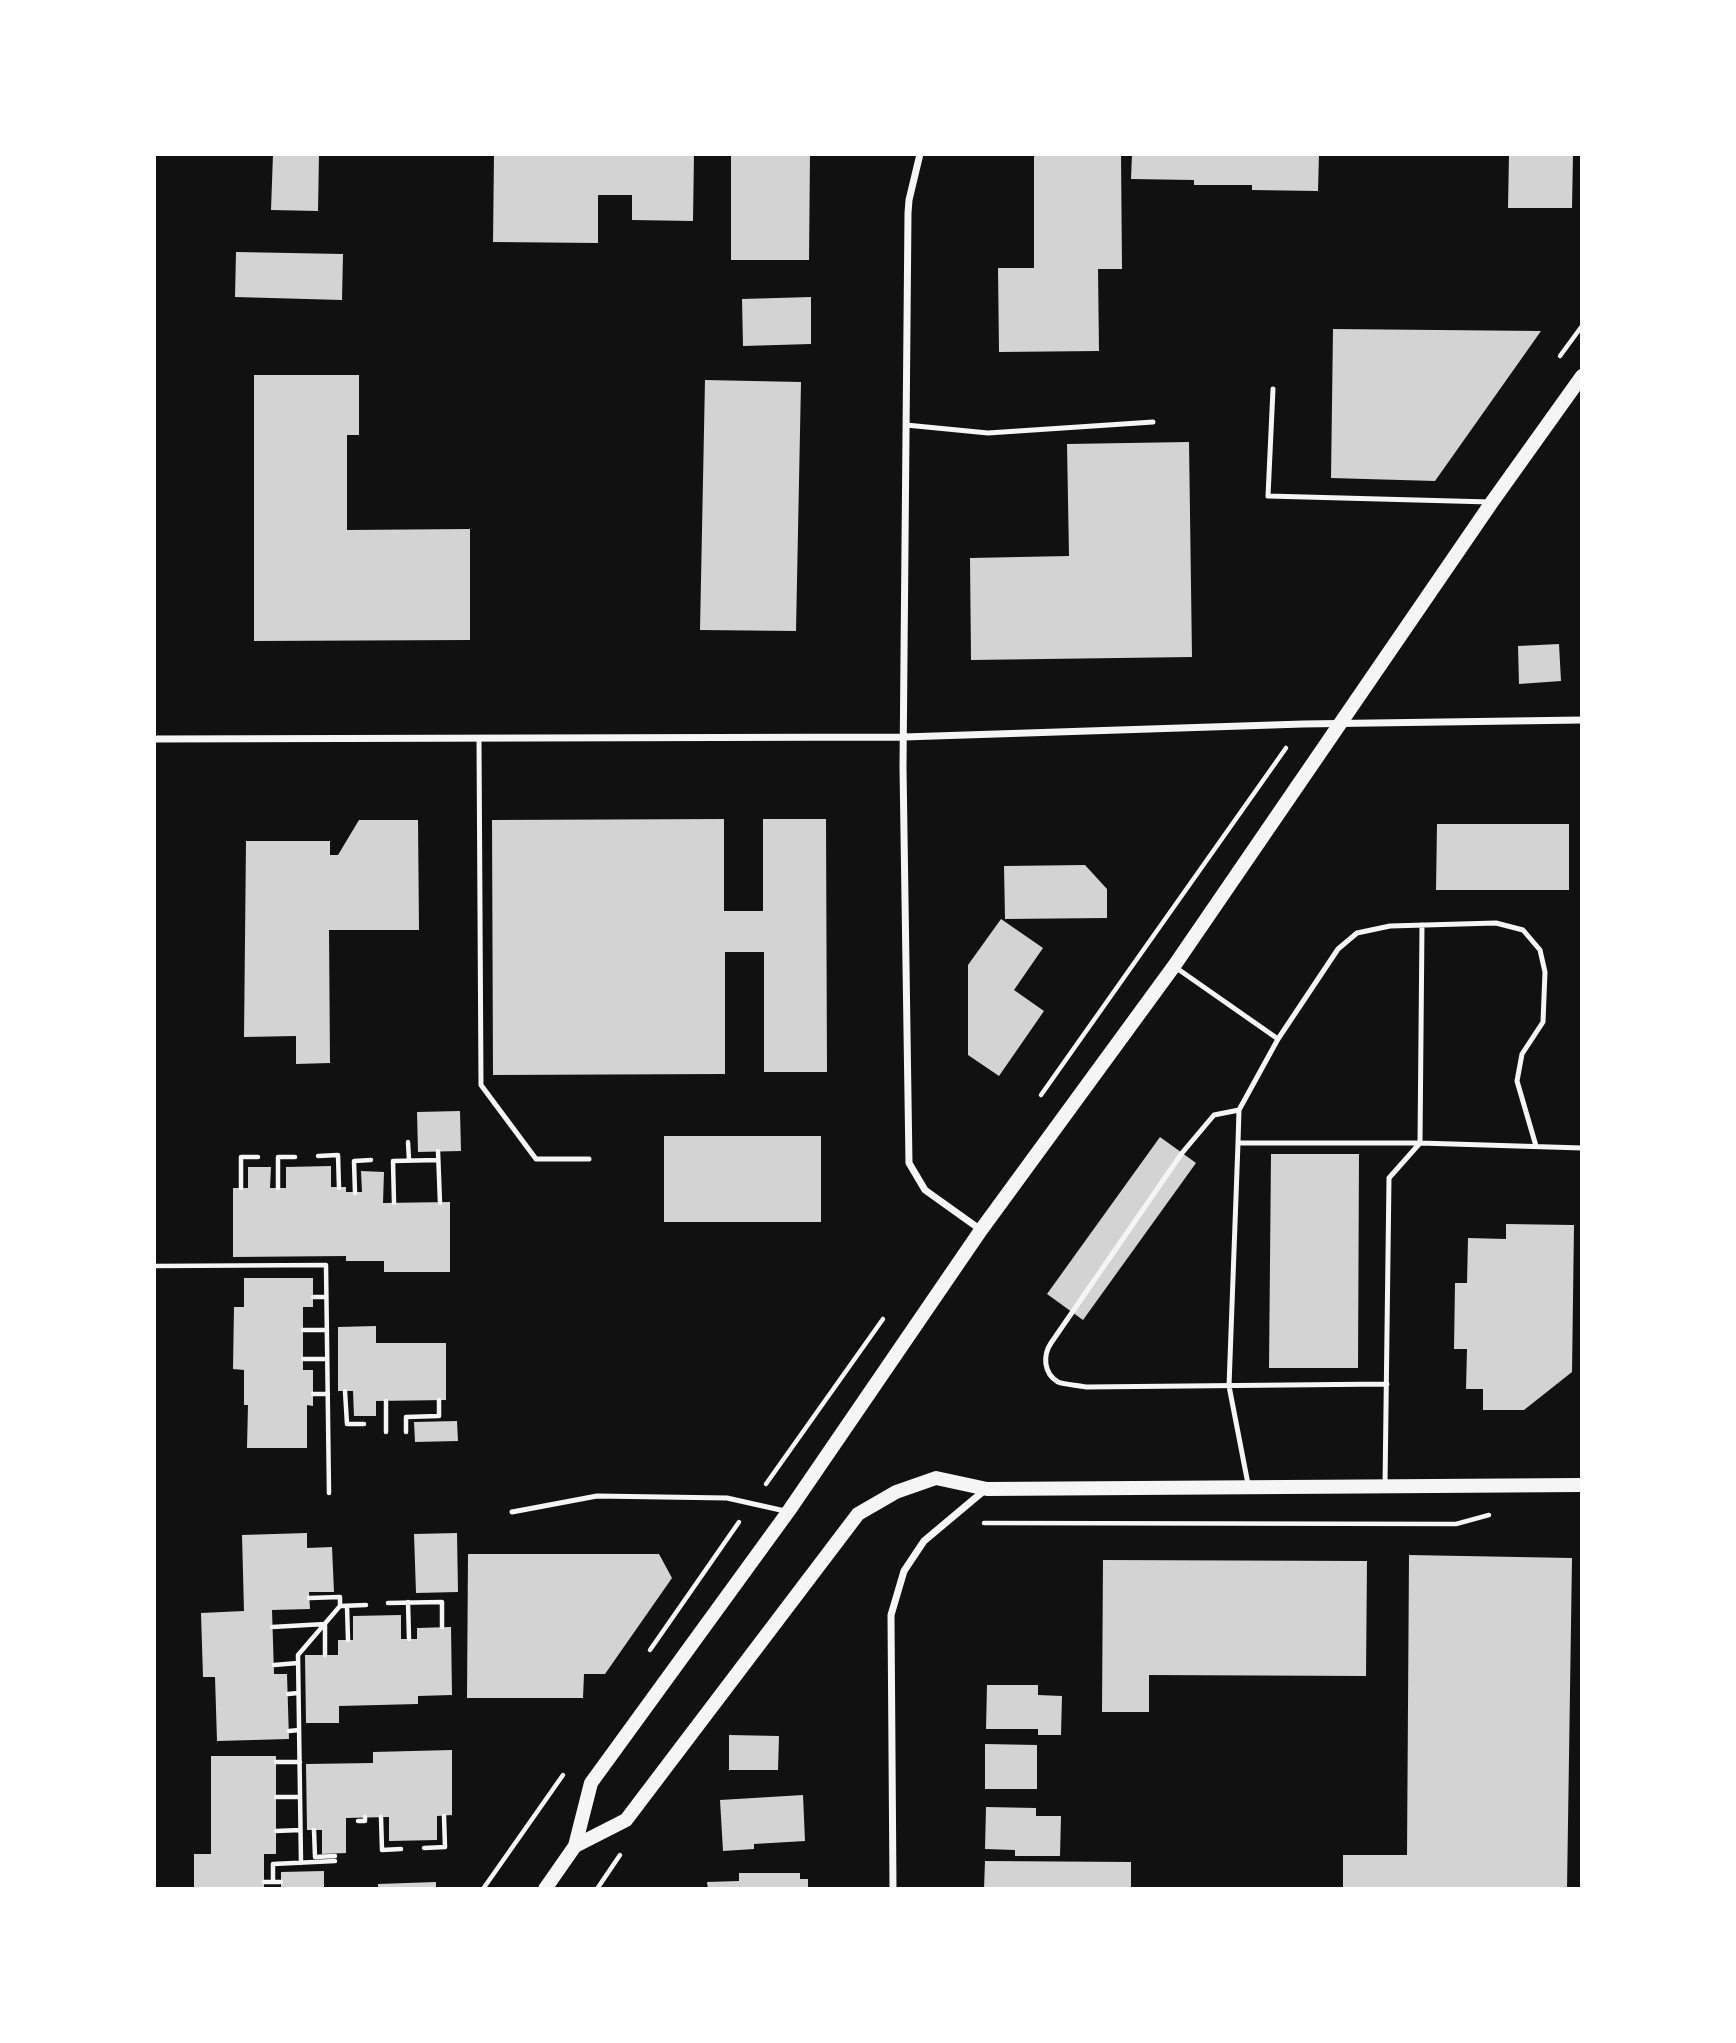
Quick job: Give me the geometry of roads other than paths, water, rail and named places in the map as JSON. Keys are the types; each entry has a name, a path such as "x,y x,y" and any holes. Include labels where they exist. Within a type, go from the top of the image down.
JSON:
{"main road":[{"path":"545,1889 575,1846 591,1783 788,1512 981,1230 1174,966 1492,502 1582,376"},
{"path":"575,1846 626,1820 858,1514 896,1492 936,1478 986,1489 1582,1485"}],"street":[{"path":"920,154 909,200 906,425 904,737 909,1163 925,1190 981,1230"},
{"path":"154,739 904,737 1340,723 1582,720"},
{"path":"893,1889 891,1615 904,1571 924,1541 986,1489"}],"lane":[{"path":"1273,389 1268,496 1492,502"},
{"path":"906,425 988,433 1153,422"},
{"path":"479,739 481,1085 536,1159 589,1159"},
{"path":"1248,1488 1229,1385 1239,1110 1278,1039 1338,949 1357,933 1390,926 1496,923 1523,930 1540,950 1545,972 1543,1022 1522,1054 1517,1081 1536,1146"},
{"path":"1385,1487 1389,1178 1420,1143 1422,925"},
{"path":"1174,966 1278,1039"},
{"path":"1239,1110 1214,1115 1182,1153 1045,1353 1047,1370 1058,1382 1077,1385 1387,1384"},
{"path":"1238,1143 1420,1143 1582,1148"},
{"path":"512,1513 597,1496 727,1498 788,1512"}]}
